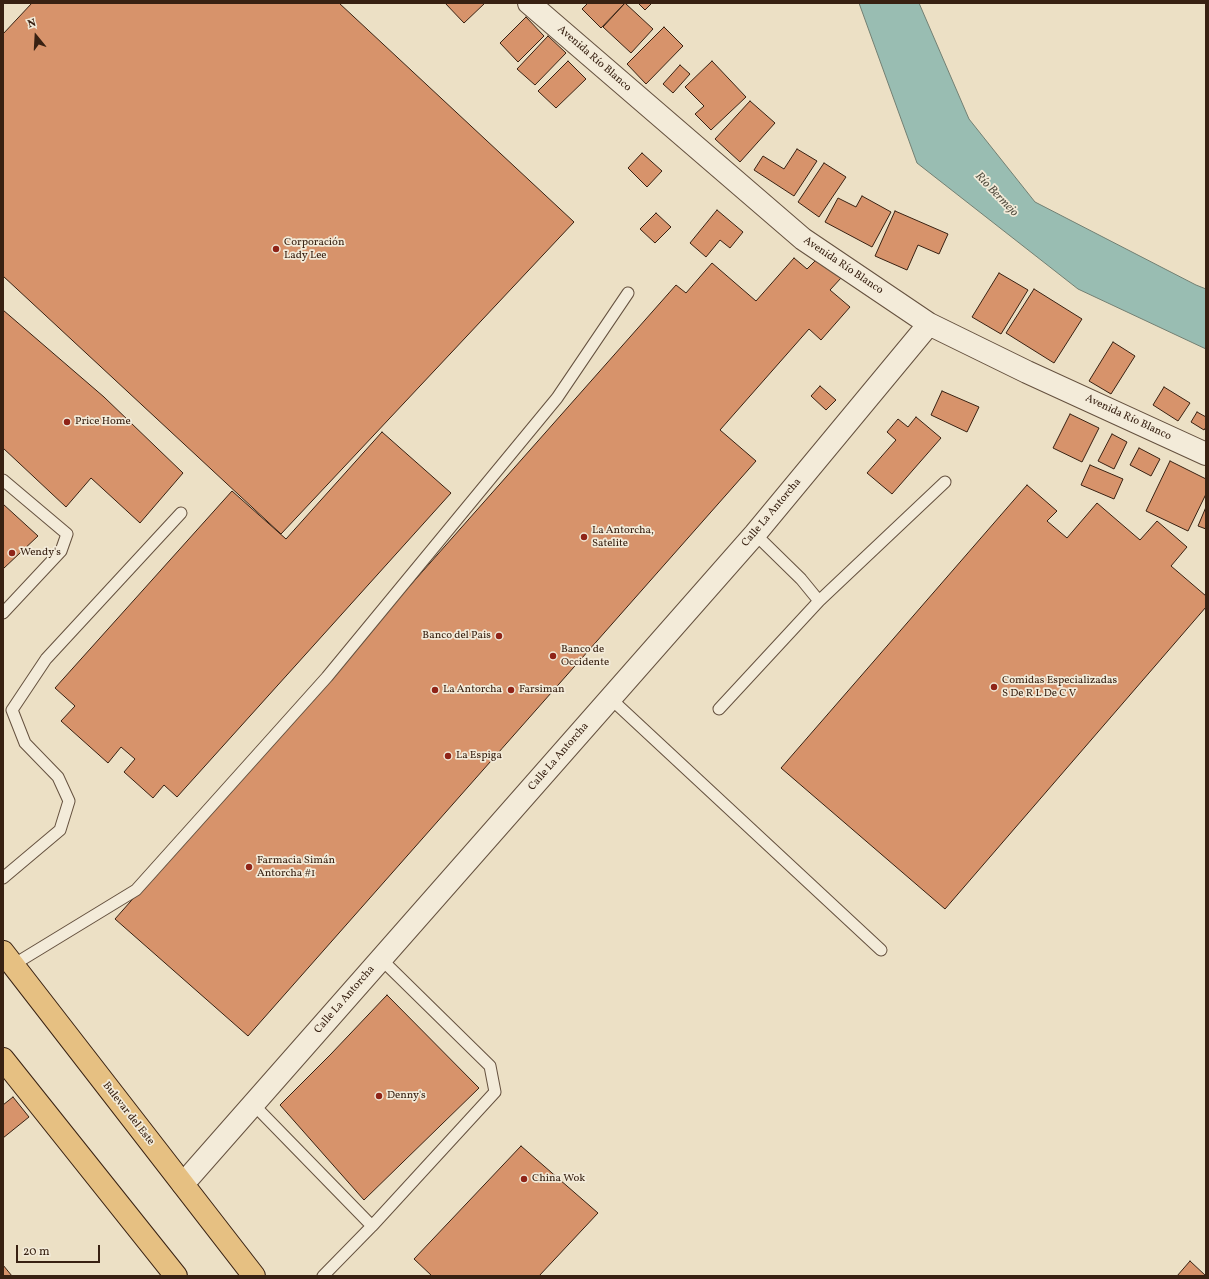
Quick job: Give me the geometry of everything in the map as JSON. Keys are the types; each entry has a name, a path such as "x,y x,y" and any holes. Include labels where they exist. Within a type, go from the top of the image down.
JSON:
{"highway":[{"name":"Bulevar del Este","path":"8,959 254,1276"},
{"path":"3,1059 176,1276"}],"street":[{"name":"Avenida Río Blanco","path":"529,3 803,238 929,324 1027,372 1206,454"},
{"name":"Calle La Antorcha","path":"182,1184 755,534 929,324"}],"lane":[{"path":"8,959 136,890 327,677 552,404 628,293"},
{"path":"3,480 67,534 62,551 3,613"},
{"path":"720,709 819,601 945,482"},
{"path":"3,878 60,830 70,801 58,777 25,744 12,710 46,659 181,512"},
{"path":"755,534 800,579 819,601"},
{"path":"610,698 881,950"},
{"path":"323,1276 372,1226 495,1092 490,1066 381,959"},
{"path":"253,1104 372,1226"}],"water":[{"name":"Río Bermejo","path":"859,3 919,3 969,119 1035,202 1206,289 1206,349 1078,289 917,163"}],"building":[{"name":"Corporación Lady Lee","path":"32,3 339,3 574,222 281,534 3,276 3,34"},
{"path":"445,3 485,3 464,23"},
{"path":"588,3 625,3 601,28 582,9"},
{"path":"625,3 653,29 631,53 603,27"},
{"path":"638,3 652,3 645,10"},
{"path":"526,17 544,36 518,62 500,43"},
{"path":"664,27 683,46 646,84 627,64"},
{"path":"548,36 566,53 535,85 517,69"},
{"path":"568,61 586,79 556,108 538,91"},
{"path":"712,61 746,97 711,130 695,114 704,106 685,87"},
{"path":"680,65 690,74 673,93 663,84"},
{"path":"750,101 775,123 740,162 715,139"},
{"path":"797,149 817,161 794,196 754,170 763,156 784,169"},
{"path":"642,153 662,171 647,187 628,168"},
{"path":"824,163 846,177 819,217 798,202"},
{"path":"862,196 891,212 872,247 825,222 838,198 856,207"},
{"path":"717,210 743,232 730,248 720,240 706,257 690,243"},
{"path":"895,211 948,234 939,254 918,245 907,270 875,256"},
{"path":"656,213 671,227 655,243 640,229"},
{"name":"La Antorcha","path":"794,258 807,269 818,258 841,278 830,290 850,307 821,340 809,329 720,430 756,461 248,1036 115,919 676,285 686,293 712,263 756,301"},
{"path":"999,273 1028,290 1001,334 972,317"},
{"path":"1034,289 1082,319 1054,363 1006,333"},
{"name":"Price Home","path":"3,310 104,397 183,473 140,523 91,478 66,507 3,448"},
{"path":"1113,342 1135,356 1111,394 1089,381"},
{"path":"820,386 836,400 826,410 811,396"},
{"path":"1164,387 1190,403 1178,421 1153,405"},
{"path":"942,391 979,407 967,432 931,415"},
{"path":"1197,412 1206,417 1206,427 1204,430 1191,422"},
{"path":"1070,414 1099,428 1082,462 1053,448"},
{"path":"916,417 941,438 892,494 867,473 896,440 887,432 898,419 908,427"},
{"path":"382,432 451,493 177,797 164,785 153,798 124,772 135,759 121,747 108,763 61,721 75,706 55,688 232,491 286,539"},
{"path":"1112,434 1127,442 1114,469 1098,461"},
{"path":"1139,448 1160,459 1151,476 1130,465"},
{"path":"1170,461 1206,479 1206,494 1188,531 1146,511"},
{"path":"1090,465 1123,479 1114,499 1081,485"},
{"name":"Comidas Especializadas S De R L De C V","path":"1027,485 1057,511 1047,521 1067,538 1097,503 1140,540 1157,521 1187,547 1171,566 1206,596 1206,607 945,909 781,768"},
{"name":"Wendy's","path":"3,504 38,536 3,569"},
{"path":"1206,507 1206,529 1198,526"},
{"name":"Denny's","path":"387,995 479,1088 364,1200 280,1105"},
{"path":"13,1097 29,1117 3,1138 3,1105"},
{"name":"China Wok","path":"521,1146 598,1213 539,1276 432,1276 414,1259"},
{"path":"1190,1261 1206,1276 1177,1276"},
{"path":"3,1265 12,1276 3,1276"}],"place":[{"name":"Corporación Lady Lee","path":"276,249"},
{"name":"Price Home","path":"67,422"},
{"name":"La Antorcha, Satelite","path":"584,537"},
{"name":"Wendy's","path":"12,553"},
{"name":"Banco del Pais","path":"499,636"},
{"name":"Banco de Occidente","path":"553,656"},
{"name":"Comidas Especializadas S De R L De C V","path":"994,687"},
{"name":"La Antorcha","path":"435,690"},
{"name":"Farsiman","path":"511,690"},
{"name":"La Espiga","path":"448,756"},
{"name":"Farmacia Simán Antorcha #1","path":"249,867"},
{"name":"Denny's","path":"379,1096"},
{"name":"China Wok","path":"524,1179"}]}
